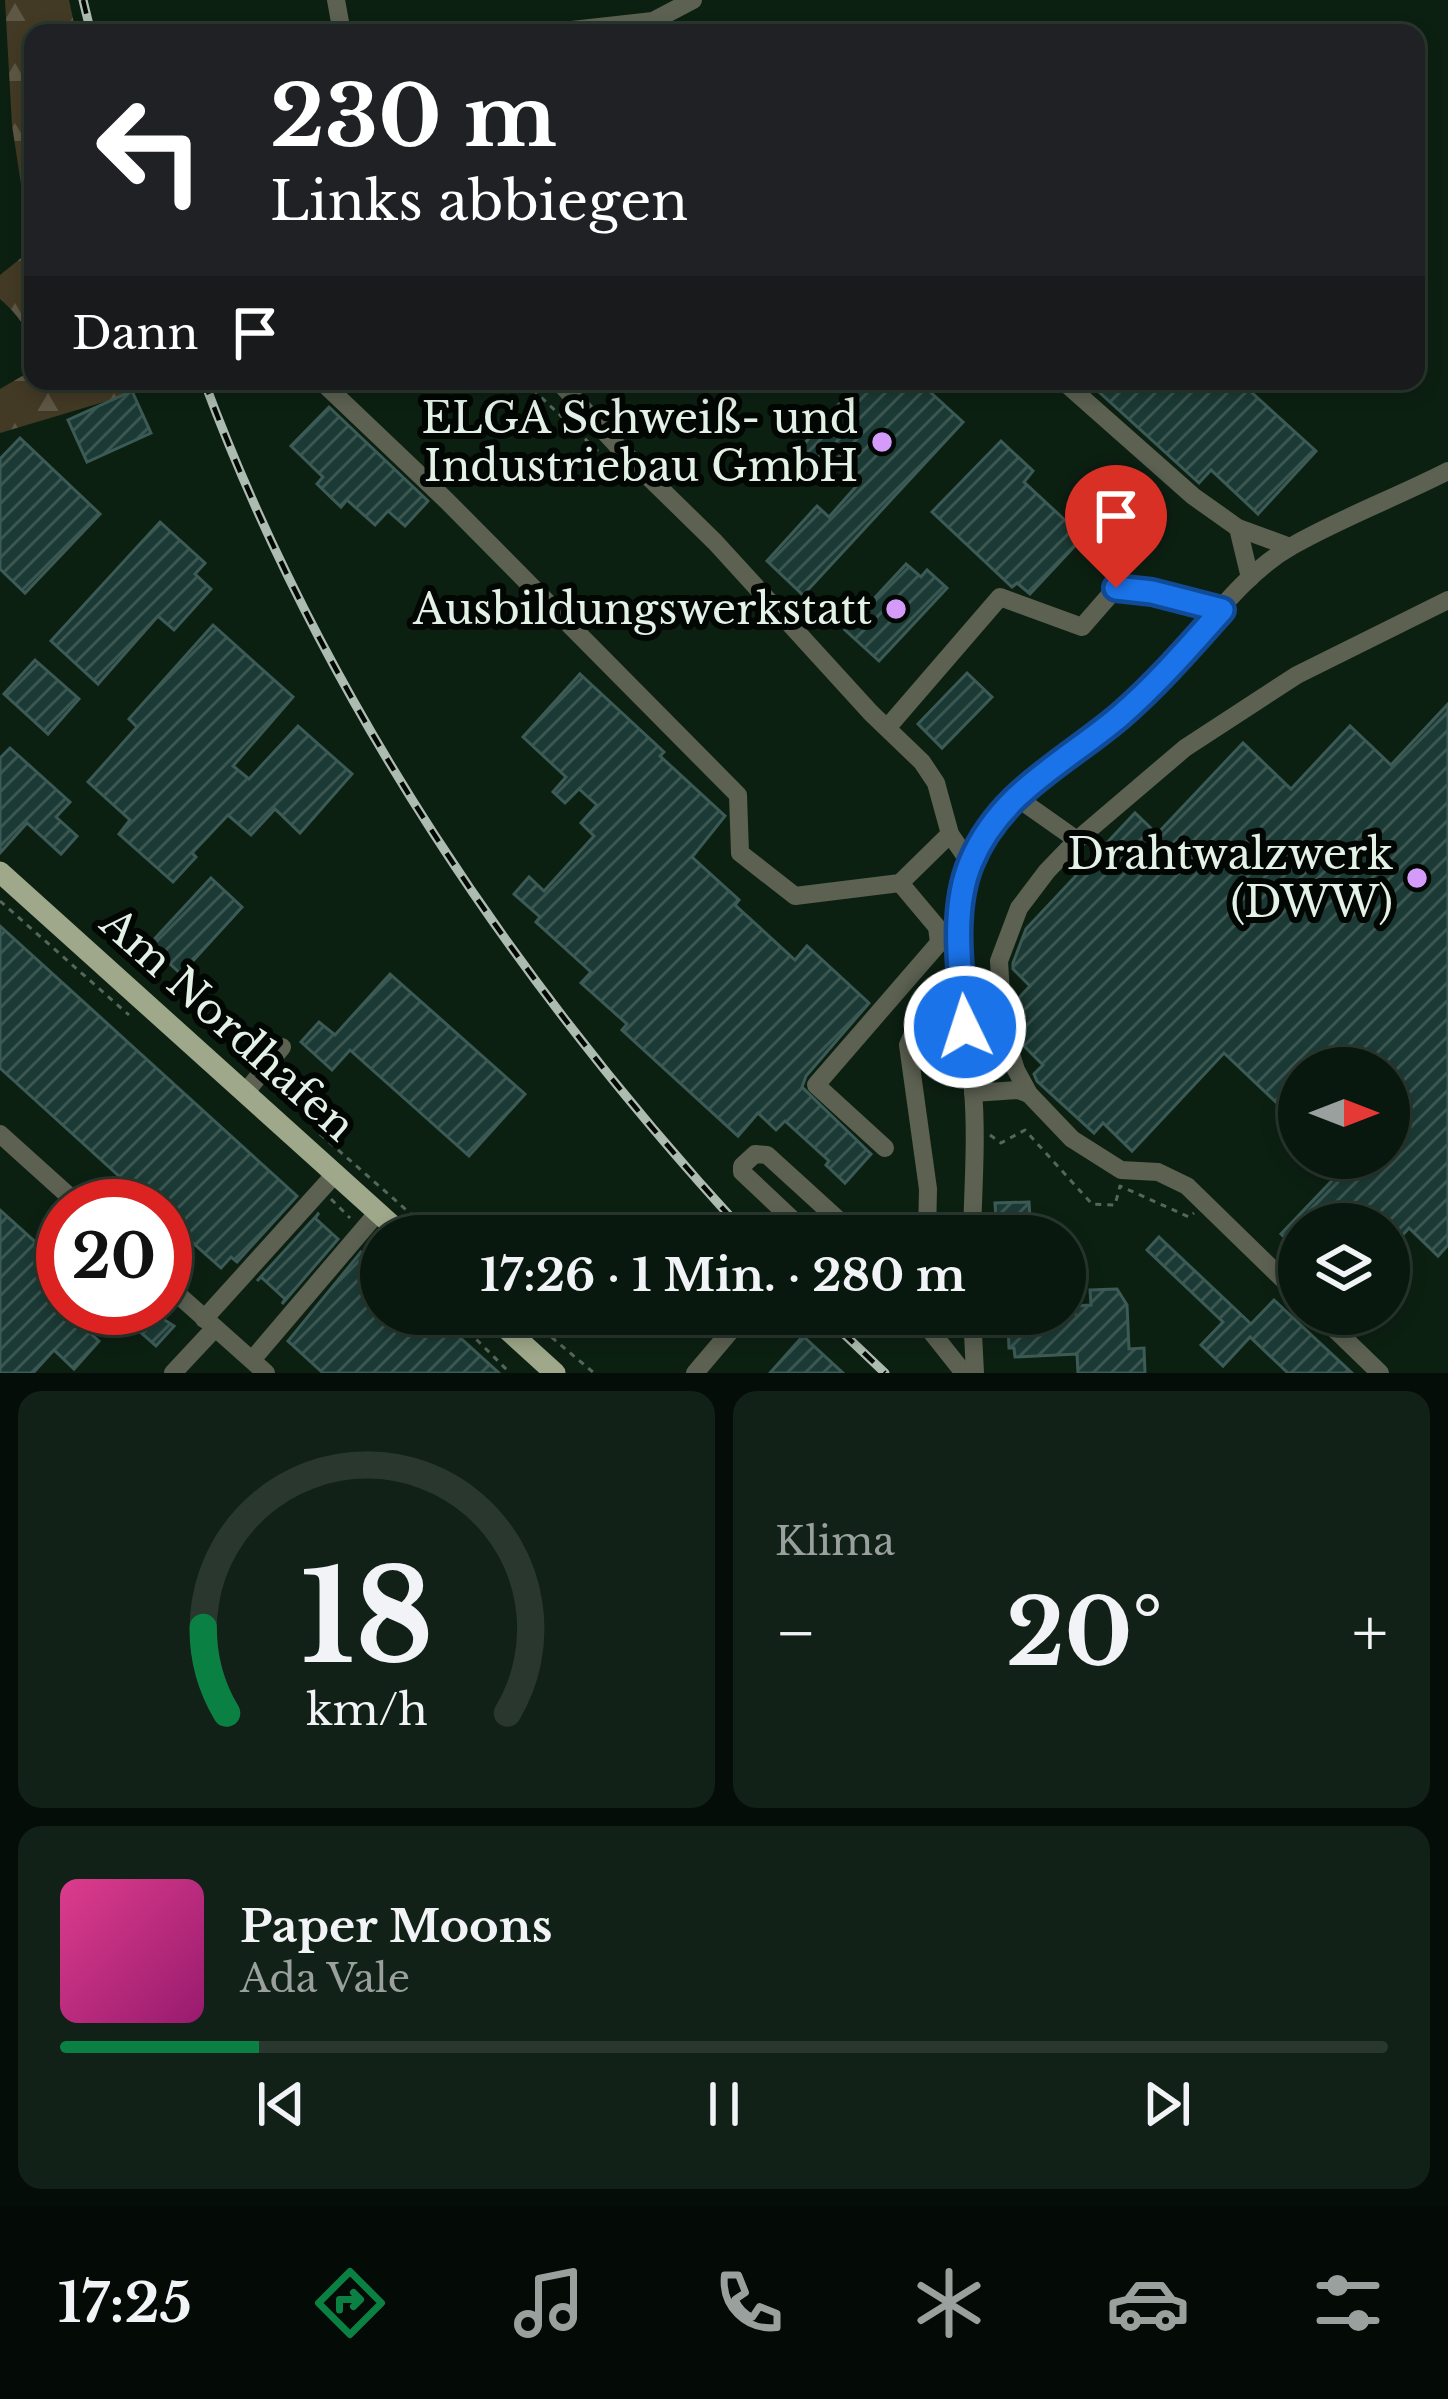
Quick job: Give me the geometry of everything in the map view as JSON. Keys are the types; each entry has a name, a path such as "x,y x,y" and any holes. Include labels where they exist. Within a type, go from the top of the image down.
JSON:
{"main road":[{"name":"Am Nordhafen","path":"0,872 244,1093 328,1182 381,1215"},
{"path":"513,1335 555,1373"}],"lane":[{"path":"626,24 653,21 693,0"},
{"path":"330,390 738,795 740,853 795,896 901,883 950,834"},
{"path":"566,390 922,762 936,783 950,834 970,863"},
{"path":"1073,390 1193,496 1238,528 1290,547"},
{"path":"972,1215 973,1093 962,902 970,863 998,817 1033,778 1118,718 1250,578 1290,547 1448,472"},
{"path":"1238,528 1250,578"},
{"path":"886,728 1000,597 1082,627 1116,588 1222,610"},
{"path":"1278,1274 1187,1186 1158,1172 1120,1170 1072,1139 1028,1094 1003,1029 999,962 1019,908 1047,871 1077,839 1185,748 1297,675 1448,600"},
{"path":"1016,797 1077,839"},
{"path":"901,883 937,927 939,943"},
{"path":"885,1148 816,1085 939,943 961,941"},
{"path":"911,974 924,1009"},
{"path":"927,1215 908,1045 940,987"},
{"path":"244,1093 282,1047"},
{"path":"973,1093 1018,1090 1028,1094"},
{"path":"0,1134 50,1179"},
{"path":"788,1215 742,1172 755,1154 767,1155 833,1215"},
{"path":"173,1373 328,1182"},
{"path":"192,1308 259,1366 360,1235"},
{"path":"695,1373 728,1335"},
{"path":"934,1335 964,1373"},
{"path":"973,1335 975,1373"},
{"path":"1341,1335 1380,1373"}],"path":[{"path":"533,390 610,463"},
{"path":"974,1124 1001,1143 1025,1130 1092,1204 1115,1205 1120,1186 1189,1217 1205,1204"},
{"path":"310,1126 412,1215"},
{"path":"328,1182 360,1227"},
{"path":"472,1335 510,1373"},
{"path":"549,1335 594,1373"}],"green space":[{"path":"5,0 69,0 74,24 24,24 24,204 12,125"},
{"path":"24,256 24,329 0,299 0,275"},
{"path":"24,375 24,390 133,390 0,433 0,389"}],"building":[{"name":"ELGA Schweiß- und Industriebau GmbH","path":"851,390 928,390 963,422 803,595 767,561 817,506 829,517 861,481 826,449 805,472 791,459"},
{"path":"1097,390 1249,390 1316,451 1258,514 1211,470 1199,483"},
{"path":"132,391 151,433 87,462 68,420"},
{"path":"329,407 428,501 405,526 388,511 375,525 347,500 341,507 317,484 323,477 291,446"},
{"path":"20,438 100,514 25,593 0,569 0,459"},
{"path":"1001,441 1033,471 1024,482 1083,537 1030,594 1017,583 1012,587 932,512"},
{"path":"160,522 205,563 195,574 211,589 174,630 158,616 98,684 51,641"},
{"name":"Ausbildungswerkstatt","path":"906,564 921,577 927,570 947,588 879,661 845,630"},
{"path":"213,625 293,697 233,766 249,779 298,726 352,774 300,833 275,809 251,835 228,815 192,853 196,857 173,882 119,834 130,820 88,782 137,727 129,719"},
{"path":"35,660 79,699 48,734 4,694"},
{"path":"967,673 992,697 942,748 918,724"},
{"path":"580,674 725,816 692,857 795,960 807,946 869,1003 806,1076 802,1087 871,1154 845,1183 826,1165 829,1161 785,1121 776,1130 758,1113 738,1136 622,1030 627,1024 581,983 591,972 536,922 540,917 514,894 529,877 544,891 594,836 581,823 597,805 579,789 565,803 553,792 566,777 523,737"},
{"path":"1448,704 1448,1245 1438,1256 1410,1229 1410,1203 1311,1203 1334,1179 1410,1179 1410,1047 1278,1047 1278,1104 1224,1053 1132,1151 1103,1123 1094,1133 1037,1081 1034,1074 1043,1065 1022,1044 1019,1034 1026,1025 1016,1015 1015,1002 1030,986 1013,969 1026,929 1135,813 1157,834 1243,743 1291,789 1350,726 1391,765"},
{"path":"10,748 70,802 56,817 77,836 61,854 27,823 0,853 0,758"},
{"path":"211,878 242,907 181,974 149,945"},
{"path":"0,926 297,1196 237,1262 231,1257 221,1268 192,1242 192,1179 122,1179 0,1068"},
{"path":"390,974 525,1094 469,1156 350,1050 332,1070 301,1042 319,1022 335,1035"},
{"path":"1029,1202 1030,1215 996,1215 995,1203"},
{"path":"0,1210 36,1243 36,1335 92,1335 99,1341 74,1369 54,1350 33,1373 0,1373"},
{"path":"319,1213 315,1218 338,1239 282,1304 285,1299 261,1277 257,1281"},
{"path":"1159,1237 1251,1324 1274,1300 1278,1335 1311,1335 1352,1373 1288,1373 1250,1337 1223,1366 1201,1345 1223,1322 1147,1250"},
{"path":"360,1253 360,1335 457,1335 499,1373 323,1373 288,1341"},
{"path":"1117,1289 1127,1305 1129,1349 1144,1348 1145,1373 1078,1373 1077,1354 1015,1357 1008,1335 1086,1335 1090,1290"},
{"path":"144,1335 166,1335 156,1346"},
{"path":"803,1336 843,1373 770,1373"}],"railway":[{"path":"83,0 89,24"},
{"path":"208,390 252,499 307,614 434,835 583,1042 729,1215"},
{"path":"845,1335 885,1373"}],"place":[{"name":"ELGA Schweiß- und Industriebau GmbH","path":"882,442"},
{"name":"Ausbildungswerkstatt","path":"896,609"},
{"name":"Drahtwalzwerk (DWW)","path":"1417,878"}],"route":[{"path":"965,1027 962,902 970,863 998,817 1033,778 1118,718 1222,610 1116,588"}]}
